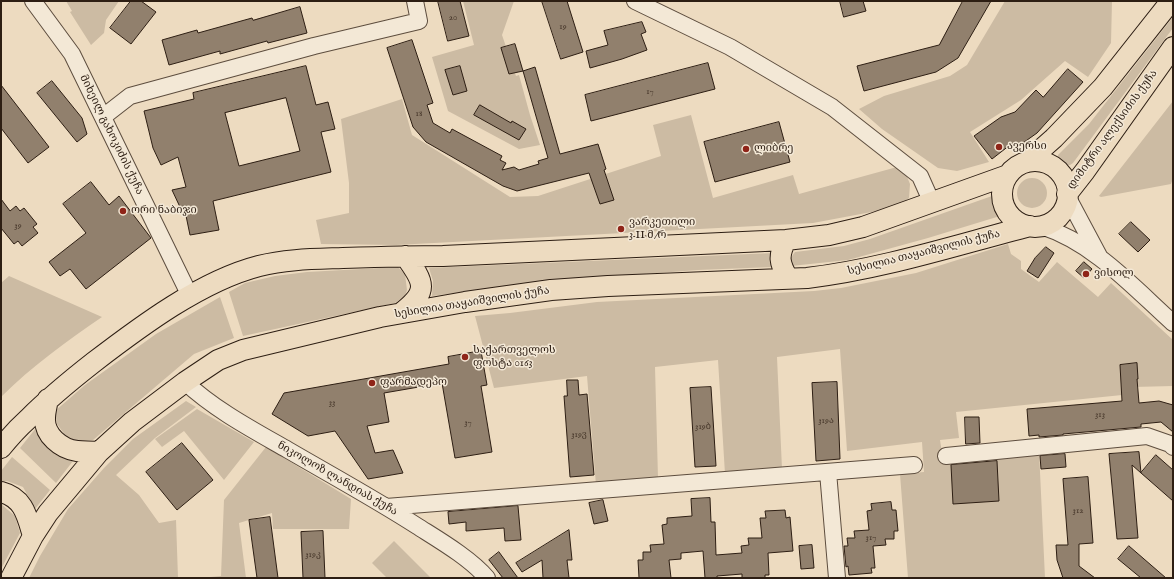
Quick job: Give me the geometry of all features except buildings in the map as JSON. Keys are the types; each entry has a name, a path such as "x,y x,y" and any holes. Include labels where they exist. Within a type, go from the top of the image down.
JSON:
{"main road":[{"path":"1027,162 1054,138 1103,87 1171,1"},
{"name":"დიმიტრი ალექსიძის ქუჩა","path":"1067,195 1173,47"},
{"path":"1,448 48,399 110,350 190,296 219,280 239,272 283,261 443,256 786,240 829,234 863,227 1008,174 1020,164 1039,161 1050,165 1059,172 1065,182 1067,195 1065,206 1060,215 1051,222 1036,226 1021,223 1013,218 1005,206 1002,192 1008,174"},
{"name":"სესილია თაყაიშვილის ქუჩა","path":"11,578 33,536 56,503 99,452 132,422 185,382 218,360 243,350 380,317 551,290 831,275 874,267 1036,226"},
{"path":"786,240 781,250 780,259 781,267 788,278"},
{"path":"401,313 414,302 420,294 421,289 418,274 405,256"},
{"path":"48,399 45,419 47,431 53,438 60,445 75,451 99,452"},
{"path":"1,492 10,494 24,508 33,536"}],"street":[{"name":"მიხეილ გახოკიძის ქუჩა","path":"33,1 72,54 190,296"},
{"path":"103,117 130,96 314,46 419,21 415,1"},
{"path":"635,1 730,47 832,107 920,176 932,203"},
{"path":"1067,195 1100,257"},
{"path":"1036,226 1062,235 1100,257 1173,323"},
{"name":"ნიკოლოზ ლანდიას ქუჩა","path":"185,382 202,397 249,427 386,507 449,547 482,572 487,578"},
{"path":"946,456 1147,436 1170,444 1173,447"},
{"path":"386,507 914,465"},
{"path":"828,472 837,578"}],"shaded area":[{"path":"66,1 119,1 106,20 104,33 91,45 70,12 72,11"},
{"path":"463,1 514,1 502,35 516,76 519,75 540,145 519,149 448,111 432,57 474,45"},
{"path":"1005,1 1112,1 1111,43 1088,77 1065,61 1021,100 970,132 989,162 957,171 938,168 882,129 859,109 884,96 950,76 967,65"},
{"path":"1173,17 1173,28 1073,163 1070,165 1065,165 1061,163 1058,155 1089,124"},
{"path":"402,99 412,135 510,197 538,196 661,156 653,125 691,115 713,198 793,175 799,194 897,167 901,162 910,184 909,198 898,207 813,223 396,245 321,244 316,220 349,213 349,183 341,119"},
{"path":"1173,101 1173,178 1171,184 1101,197 1099,196"},
{"path":"1032,178 1038,179 1046,187 1046,199 1038,207 1032,208 1026,207 1018,199 1017,193 1018,187 1026,179"},
{"path":"992,196 1000,216 848,260 791,266 789,260 795,252 844,246 870,239"},
{"path":"1008,244 1011,254 1021,261 1021,269 1039,282 1057,262 1098,297 1111,283 1173,340 1173,386 1133,387 1122,395 956,412 959,438 940,440 942,453 1039,451 1045,578 908,578 900,474 924,472 922,442 847,451 840,349 777,357 782,469 725,474 718,360 655,367 658,478 596,485 587,376 494,388 475,316 597,302 814,291 841,288 916,273"},
{"path":"773,253 773,267 698,270 537,282 432,296 433,281 429,268"},
{"path":"398,267 405,274 407,290 405,296 395,303 243,336 229,292 245,283 275,276 307,272"},
{"path":"9,276 102,317 37,364 1,397 1,283"},
{"path":"220,297 234,338 194,354 93,440 76,441 65,435 57,424 55,411 85,385 156,334"},
{"path":"186,401 196,407 155,438 116,475 139,495 159,523 176,520 178,578 29,578 40,556 68,509 104,468 133,439"},
{"path":"197,409 254,442 224,480 184,431 162,447 155,439"},
{"path":"36,428 42,441 50,450 60,457 73,461 56,483 20,448"},
{"path":"266,447 351,499 349,529 273,529 272,513 239,523 246,578 200,578 221,576 224,500"},
{"path":"12,457 50,490 35,509 23,487 7,481 1,481 1,471"},
{"path":"1,504 15,516 20,533 1,569"},
{"path":"394,541 431,578 387,578 372,563"}],"place":[{"name":"ავერსი","path":"999,147"},
{"name":"ლიბრე","path":"746,149"},
{"name":"ორი ნაბიჯი","path":"123,211"},
{"name":"ვარკეთილი 3 II მ/რ","path":"621,229"},
{"name":"ვისოლ","path":"1086,274"},
{"name":"საქართველოს ფოსტა 0163","path":"465,357"},
{"name":"ფარმადეპო","path":"372,383"}]}
